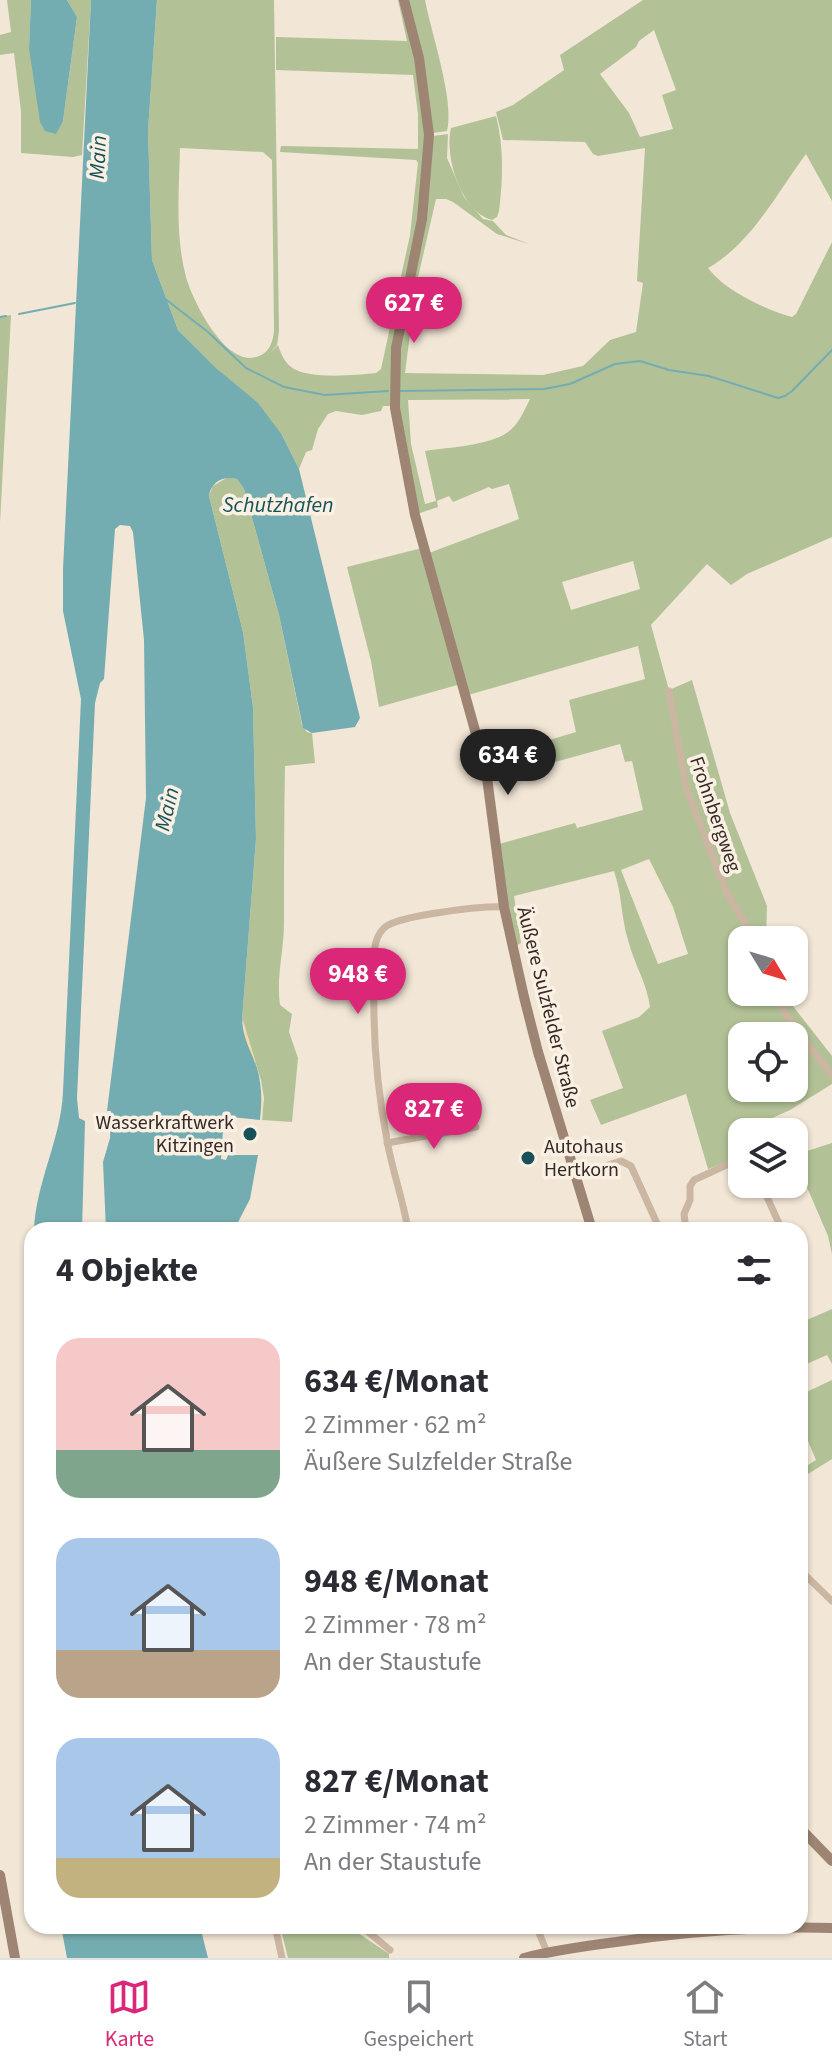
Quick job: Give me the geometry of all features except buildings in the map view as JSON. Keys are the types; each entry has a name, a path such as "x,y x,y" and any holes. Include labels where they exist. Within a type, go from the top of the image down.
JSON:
{"main road":[{"name":"Äußere Sulzfelder Straße","path":"404,0 419,58 429,135 425,198 396,348 395,408 415,515 467,696 491,795 504,907 538,1052 590,1222"},
{"path":"808,1836 832,1861"},
{"path":"0,1875 15,1958"},
{"path":"808,1928 832,1928"},
{"path":"524,1958 547,1952 679,1934"}],"street":[{"name":"Frohnbergweg","path":"669,691 686,787 726,891 747,926"},
{"path":"406,1222 387,1143 375,1063 374,961 380,933 401,919 489,906 504,907"},
{"path":"781,1006 832,1075"},
{"path":"387,1143 476,1127"},
{"path":"608,1165 621,1161 631,1166 656,1222"},
{"path":"685,1222 684,1214 694,1180 728,1164"},
{"path":"767,1198 778,1222"},
{"path":"808,1578 832,1601"},
{"path":"277,1934 282,1958"},
{"path":"371,1934 390,1950"},
{"path":"539,1934 547,1952"}],"green space":[{"path":"7,0 31,0 29,48 63,121 77,17 67,0 91,0 82,155 21,153 21,111 14,53 0,55 0,35 11,32"},
{"path":"157,0 274,0 279,331 277,345 270,353 278,345 291,367 309,374 376,373 381,369 410,235 418,163 416,160 280,152 281,146 418,149 413,75 276,70 276,37 407,41 398,0 403,0 425,108 423,198 397,329 393,406 383,406 381,411 362,415 336,411 328,414 318,429 312,450 306,452 299,469 282,435 178,330 152,260 148,131","holes":["180,148 263,152 272,160 274,331 266,352 247,358 235,353 213,331 186,277 179,230"]},
{"path":"406,0 425,0 445,85 449,118 447,131 433,133"},
{"path":"643,0 832,0 832,201 806,154 750,232 708,268 724,284 746,298 792,317 832,242 832,537 747,574 731,585 707,564 651,625 669,690 692,680 730,813 767,906 766,926 728,926 728,1006 793,1006 805,1022 728,1022 728,1102 803,1102 772,1118 728,1118 728,1161 708,1169 686,1094 601,1125 590,1100 623,1088 602,1031 639,1017 650,1007 626,931 614,871 514,896 521,943 514,947 499,844 575,823 577,828 643,810 632,761 625,762 620,744 490,780 485,759 576,732 569,700 645,679 638,646 468,695 429,553 519,519 509,484 492,489 489,487 453,502 449,496 437,501 438,507 417,514 396,409 398,348 433,136 448,134 447,158 464,197 483,219 493,221 506,235 529,244 497,234 453,202 436,199 416,286 405,373 543,375 583,366 610,340 636,332 643,283 637,281 645,148 598,156 585,142 503,140 496,112 513,105 564,70 560,55","holes":["654,30 676,90 662,95 673,129 640,137 629,113 600,74","530,399 515,425 500,437 425,451 436,501 425,504 411,444 408,400","633,561 640,589 571,610 562,582","649,859 673,907 688,954 658,964 621,870"]},
{"path":"496,116 502,151 502,175 499,211 492,220 472,206 457,182 449,140 451,128"},
{"path":"11,315 0,523 0,317"},
{"path":"228,477 237,479 244,489 279,615 302,725 312,733 315,763 285,766 284,923 279,995 280,1005 292,1014 289,1032 298,1058 292,1122 262,1120 264,1098 261,1080 242,1020 256,839 253,707 243,632 209,496 213,486"},
{"path":"422,548 461,684 379,707 371,661 347,567"},
{"path":"808,1025 832,1056 832,1084 808,1099"},
{"path":"832,1143 832,1254 828,1236 808,1190 808,1151"},
{"path":"832,1309 832,1364 827,1355 808,1363 808,1320"},
{"path":"832,1380 832,1459 808,1474 808,1465 816,1460 808,1441 808,1391"},
{"path":"282,1934 360,1934 389,1954 389,1958 288,1958"}],"sand":[{"path":"243,1019 257,1069 260,1082 245,1041"}],"water":[{"path":"31,0 67,0 77,17 63,121 56,134 45,131 40,122 29,48"},
{"path":"91,0 157,0 148,131 152,260 178,330 216,368 258,403 282,435 299,469 360,718 355,727 312,733 303,728 279,615 244,489 237,479 218,481 209,496 243,632 253,707 256,839 242,1020 259,1074 261,1107 260,1120 230,1117 228,1113 224,1116 221,1159 226,1160 228,1155 258,1155 250,1199 238,1222 106,1222 103,1162 110,1138 111,1111 107,1111 146,798 144,640 133,532 130,526 120,525 115,529 104,679 95,703 77,1098 79,1118 85,1121 82,1222 35,1222 58,1127 63,1092 81,699 63,611"},
{"path":"62,1934 202,1934 208,1958 67,1958"}],"waterway":[{"path":"164,298 208,332 246,368 284,387 325,395 388,391"},
{"path":"19,314 75,303"},
{"path":"0,317 6,316"},
{"path":"400,391 544,389 570,384 615,364 640,361 669,370 709,376 778,398 792,391 832,350"}],"place":[{"name":"Wasserkraftwerk Kitzingen","path":"250,1134"},
{"name":"Autohaus Hertkorn","path":"528,1158"}],"water label":[{"name":"Main","path":"97,157"},
{"name":"Schutzhafen","path":"278,504"},
{"name":"Main","path":"166,809"}]}
